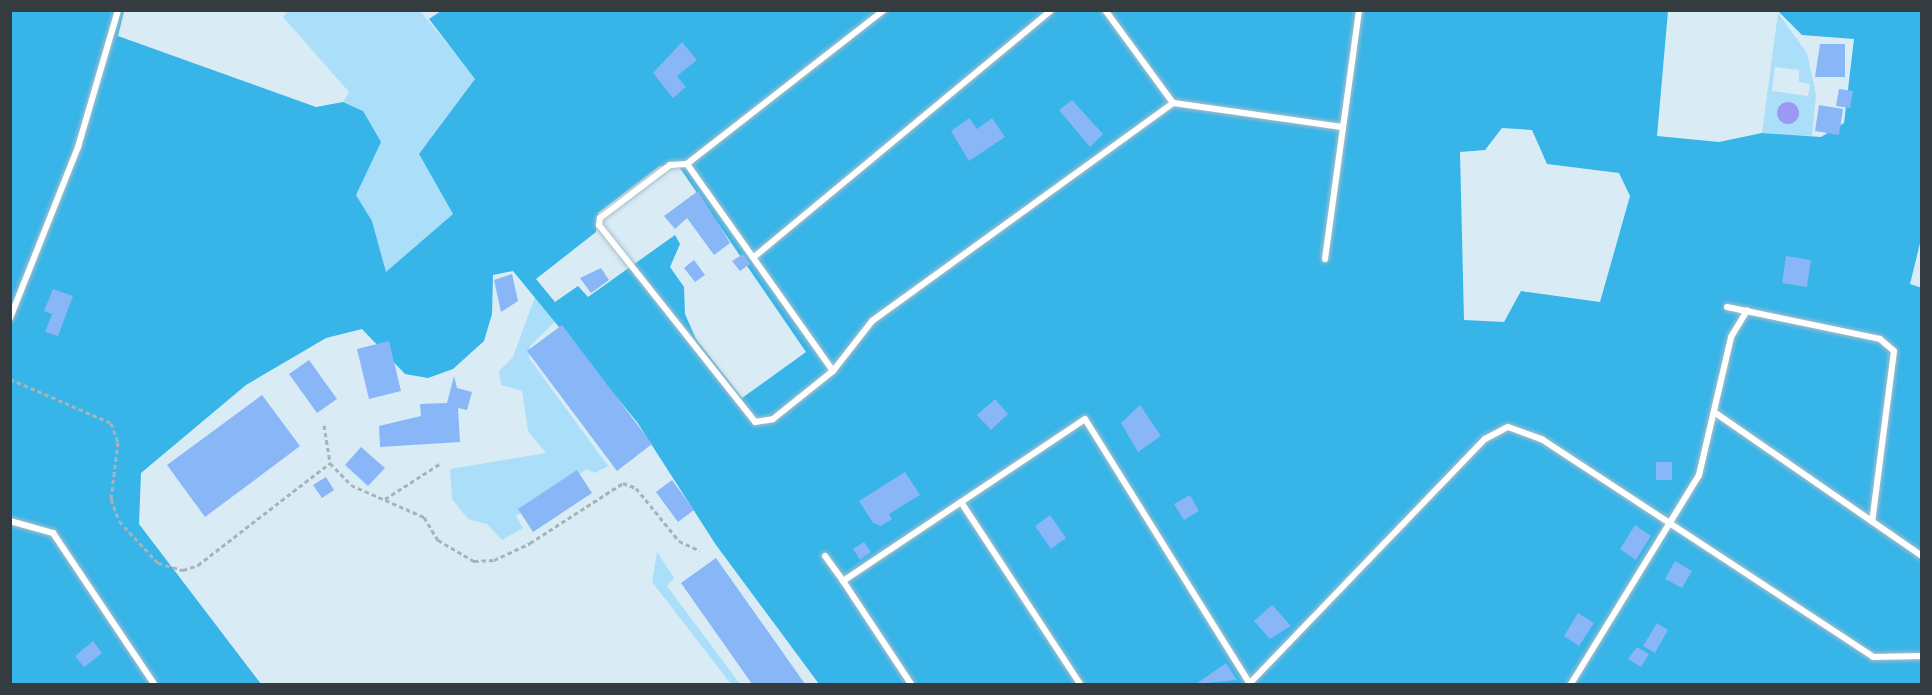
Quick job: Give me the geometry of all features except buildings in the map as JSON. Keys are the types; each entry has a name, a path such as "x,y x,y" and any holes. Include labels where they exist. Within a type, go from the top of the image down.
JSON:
{"lane":[{"path":"10,318 78,147 118,10"},
{"path":"884,10 687,164 670,165 599,225 755,422 773,419 833,371 872,321 1173,103 1342,127"},
{"path":"754,257 1051,10"},
{"path":"1105,10 1173,103"},
{"path":"1325,259 1359,10"},
{"path":"687,164 833,371"},
{"path":"1727,307 1880,339 1894,351 1872,522"},
{"path":"1571,684 1671,525 1699,475 1735,322 1747,310"},
{"path":"1714,412 1922,556"},
{"path":"843,581 1085,419 1250,684 1495,431 1520,428 1873,657 1922,656"},
{"path":"961,502 1080,684"},
{"path":"10,521 53,533 154,684"},
{"path":"825,556 911,684"}],"path":[{"path":"10,379 111,423 118,442 111,499 119,521 158,563 183,570 198,564 330,463"},
{"path":"324,425 330,463 351,484 424,517 453,552 474,561 494,560 530,543 622,483 636,488 678,541 700,551"},
{"path":"385,500 441,463"}],"shaded area":[{"path":"10,11 124,11 118,36 316,107 343,102 363,111 381,142 356,195 372,221 386,272 453,214 419,154 475,79 429,19 441,11 1668,11 1657,136 1719,142 1762,133 1821,137 1844,123 1854,39 1802,35 1778,11 1921,11 1922,235 1910,284 1922,288 1921,684 819,684 716,545 637,422 513,271 493,275 492,314 484,341 453,369 428,378 405,374 362,329 326,338 246,385 141,473 139,524 261,684 11,684","holes":["1502,128 1532,130 1547,164 1619,173 1630,196 1600,302 1521,291 1504,322 1464,320 1460,152 1485,150","660,166 680,168 806,352 742,398 696,339 685,314 684,287 670,267 680,244 675,235 588,297 578,286 555,302 536,279 596,232 598,213"]},
{"path":"287,11 420,11 476,79 419,154 453,214 386,273 372,221 356,195 363,111 343,102 349,92 283,17"},
{"path":"1778,13 1807,53 1816,95 1812,136 1762,133","holes":["1775,67 1799,70 1799,82 1810,84 1808,96 1772,91"]},
{"path":"1784,102 1792,102 1799,109 1799,117 1792,124 1784,124 1777,117 1777,109"},
{"path":"536,294 557,320 530,346 529,358 608,466 595,473 587,469 516,516 523,528 502,540 487,524 468,519 452,499 450,469 546,453 528,431 522,391 501,385 499,371 513,357"},
{"path":"657,552 674,578 667,586 740,684 731,684 652,582"}]}
